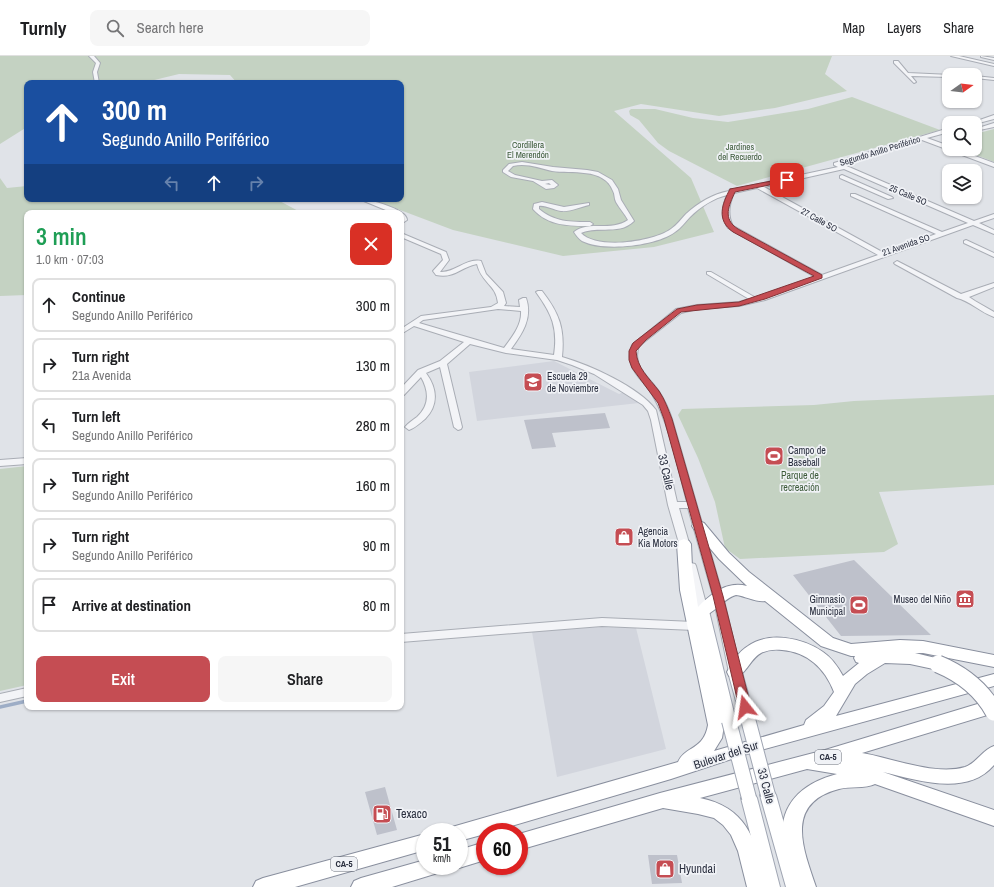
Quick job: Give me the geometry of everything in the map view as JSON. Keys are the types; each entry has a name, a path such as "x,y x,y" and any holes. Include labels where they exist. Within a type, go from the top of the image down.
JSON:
{"highway":[{"path":"699,526 731,564 755,586 820,638 844,649 860,650 900,646 923,647 994,661"},
{"path":"671,772 703,751 712,742 716,731 715,718 687,588 684,544"},
{"path":"703,611 718,596 732,590 744,590 777,604 812,640 826,650 850,658 912,658 938,664 954,671 970,682 984,695 994,712"},
{"path":"735,672 746,655 765,645 788,645 801,647 820,658 834,674 842,692"},
{"path":"750,746 808,726 820,720 831,710 846,683 854,675 882,657"},
{"name":"Bulevar del Sur","path":"468,830 671,772 750,746 994,680"},
{"name":"CA-5","path":"528,839 825,757 994,706"},
{"path":"825,757 855,759 926,775 951,777 964,775 976,770 988,761 994,753"},
{"path":"803,763 849,768 989,813"},
{"path":"806,887 792,834 793,820 804,799 823,786 842,779 860,778 893,782"},
{"path":"660,802 706,807 726,816 736,826 743,838 757,887"},
{"name":"CA-5","path":"263,887 416,844"},
{"path":"361,887 416,871"}],"main road":[{"name":"33 Calle","path":"703,611 729,721 772,887"},
{"name":"33 Calle","path":"735,672 794,887"}],"street":[{"path":"91,56 98,63 95,72 96,80"},
{"path":"953,56 994,65"},
{"path":"983,56 994,59"},
{"path":"896,62 914,82"},
{"path":"907,74 942,76"},
{"path":"982,77 994,78"},
{"path":"982,121 994,118"},
{"path":"982,129 994,126"},
{"name":"Segundo Anillo Periférico","path":"845,167 836,164 942,132"},
{"path":"922,138 942,146"},
{"path":"968,156 994,166"},
{"path":"540,183 517,178 505,171 511,165 526,163 563,170 593,172 603,176 616,190 617,197 629,214 631,221 621,227 608,224 559,223 549,219 536,209 536,205 543,203 560,209 586,204"},
{"name":"Segundo Anillo Periférico","path":"621,227 612,229 588,228 577,232 586,240 602,244 617,245 656,237 672,231 693,211 714,197 732,190 758,186 845,167"},
{"name":"25 Calle SO","path":"845,167 994,232"},
{"path":"842,177 866,186 890,198"},
{"path":"866,186 879,182"},
{"name":"27 Calle SO","path":"758,186 881,254"},
{"path":"732,190 725,207 726,218 730,227 819,276"},
{"path":"853,195 940,234"},
{"path":"370,202 390,210"},
{"name":"21 Avenida SO","path":"655,392 636,368 632,351 636,345 679,310 739,304 753,299 762,298 881,254 994,216"},
{"path":"404,237 444,253 446,260 436,271 438,274 453,273 471,262 480,263 483,273 499,290 502,303 496,307"},
{"path":"966,242 994,255"},
{"path":"897,263 960,296 966,296 994,286"},
{"path":"709,273 753,299"},
{"path":"540,292 557,319 560,345 558,358"},
{"path":"966,296 972,303 994,315"},
{"path":"506,351 517,336 523,324 525,314 523,300"},
{"path":"404,330 414,324 418,319 428,316 496,307 524,309"},
{"name":"33 Calle","path":"414,324 506,351 558,358 575,363 597,372 646,403 652,410 673,505 703,611"},
{"path":"404,390 421,372 443,363 469,341"},
{"path":"443,363 458,427"},
{"path":"409,427 419,421 426,412 432,399 432,391 421,372"},
{"path":"634,395 655,392 665,411 671,429 656,429"},
{"name":"33 Calle","path":"671,429 718,596 735,672"},
{"path":"0,463 24,461"},
{"path":"673,505 693,505"},
{"path":"404,638 602,622 694,626"},
{"path":"0,698 24,693"}],"shaded area":[{"name":"Escuela 29 de Noviembre","path":"554,361 619,394 626,391 639,403 477,421 469,372"},
{"path":"600,627 636,628 666,749 557,777 532,632"}],"green space":[{"name":"Cordillera El Merendón","path":"0,56 832,56 825,74 847,91 775,108 719,116 641,104 614,111 691,178 714,232 654,247 563,256 453,230 404,211 404,210 379,202 404,202 404,80 234,80 230,75 179,74 154,80 24,80 24,129 0,144"},
{"name":"Jardines del Recuerdo","path":"852,97 940,130 737,186 669,151 658,143 639,120 630,115 629,111 631,109 655,109 693,118 728,122 808,109"},
{"path":"994,129 994,162 979,156 982,156 982,132"},
{"path":"0,178 7,188 24,186 24,202 282,202 296,210 24,210 24,295 0,296"},
{"name":"Parque de recreación","path":"994,395 994,485 879,492 898,544 884,552 740,559 725,548 715,502 698,458 678,415 682,409 814,405 854,401"},
{"path":"24,466 24,686 0,691 0,469"}],"building":[{"path":"605,413 610,428 552,433 556,447 532,449 524,420"},
{"name":"Gimnasio Municipal","path":"854,560 931,635 841,636 793,575"},
{"name":"Texaco","path":"385,787 397,830 377,835 365,792"},
{"name":"Hyundai","path":"648,855 677,855 682,883 652,884"}],"waterway":[{"path":"0,707 24,702"}],"place":[{"name":"Escuela 29 de Noviembre","path":"533,382"},
{"name":"Campo de Baseball","path":"774,456"},
{"name":"Agencia Kia Motors","path":"624,537"},
{"name":"Museo del Niño","path":"965,599"},
{"name":"Gimnasio Municipal","path":"859,605"},
{"name":"Texaco","path":"382,814"},
{"name":"Hyundai","path":"665,869"}],"route":[{"path":"745,707 735,672 718,596 668,419 662,403 636,368 632,351 636,345 679,310 739,304 753,299 762,298 819,276 735,230 726,222 725,207 732,190 787,180"}]}
